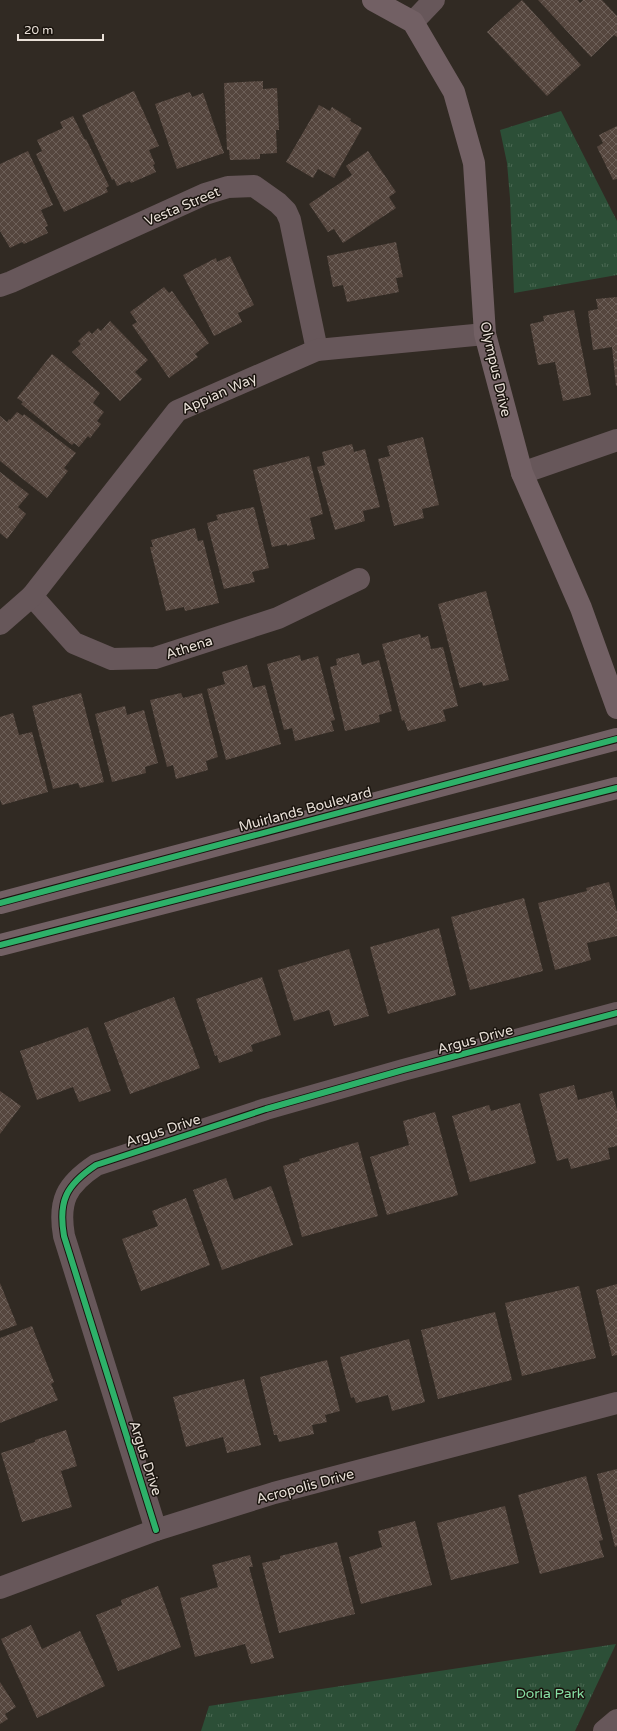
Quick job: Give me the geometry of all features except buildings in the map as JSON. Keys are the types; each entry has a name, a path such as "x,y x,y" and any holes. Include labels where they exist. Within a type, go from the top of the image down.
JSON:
{"main road":[{"path":"373,0 413,22"},
{"name":"Olympus Drive","path":"413,22 454,92 474,163 485,334 522,473 581,608 617,708"},
{"name":"Muirlands Boulevard","path":"0,903 617,739"},
{"path":"0,945 617,788"}],"street":[{"path":"413,22 434,0"},
{"name":"Vesta Street","path":"4,289 205,194 228,187 254,186 278,203 286,211 290,220 318,350"},
{"name":"Appian Way","path":"0,624 32,596 176,411 318,350 485,334"},
{"path":"522,473 617,440"},
{"name":"Athena","path":"32,596 74,643 112,659 155,658 278,618 359,579"},
{"name":"Argus Drive","path":"156,1530 64,1236 61,1218 65,1198 70,1187 80,1176 96,1165 266,1109 403,1070 617,1013"},
{"name":"Acropolis Drive","path":"0,1588 156,1530 274,1493 617,1403"},
{"path":"604,1731 617,1720"}],"green space":[{"path":"561,111 617,221 617,275 514,293 507,163 500,130"},
{"name":"Doria Park","path":"616,1644 575,1731 201,1731 209,1706"}],"cycle path":[{"path":"0,903 617,739"},
{"path":"0,945 617,788"},
{"path":"156,1530 64,1236 62,1213 66,1195 71,1187 86,1172 96,1165 266,1109 403,1070 617,1013"}]}
